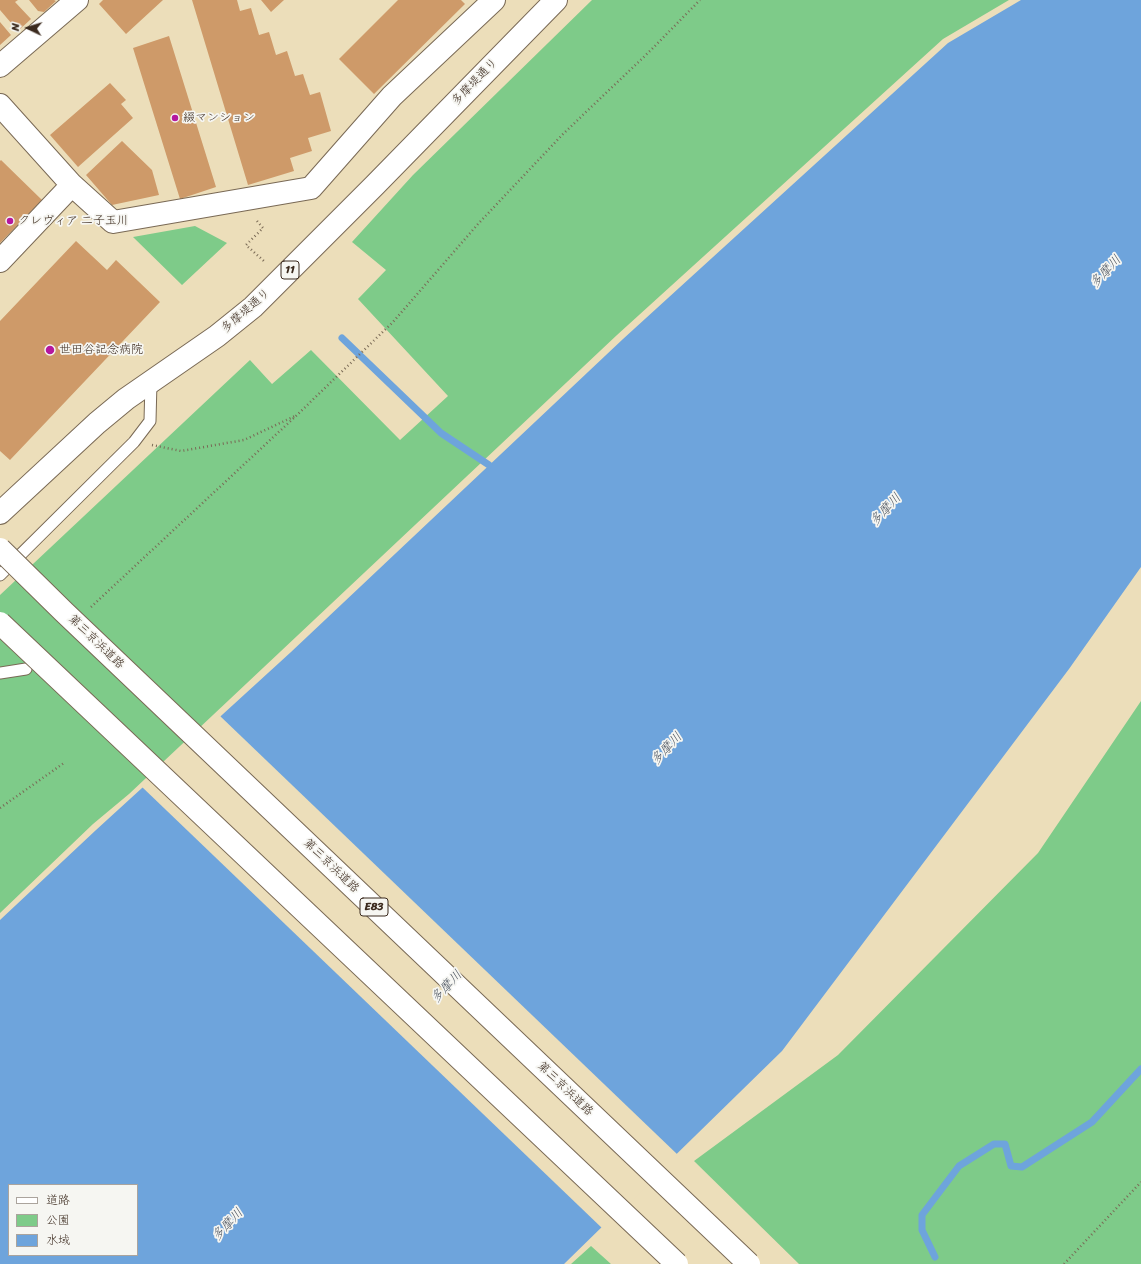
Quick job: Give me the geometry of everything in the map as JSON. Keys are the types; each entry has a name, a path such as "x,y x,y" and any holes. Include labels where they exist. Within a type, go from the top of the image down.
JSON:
{"main road":[{"path":"0,66 78,0"},
{"path":"0,105 72,185 113,222 312,188 392,96 494,0"},
{"name":"多摩堤通り","path":"0,513 126,399 217,336 253,306 375,185 556,0"},
{"path":"0,261 72,185"},
{"name":"第三京浜道路","path":"0,550 749,1264"},
{"path":"0,623 677,1264"}],"lane":[{"path":"0,575 134,442 150,421 151,382"},
{"path":"0,674 26,668"}],"path":[{"path":"89,609 297,415 393,322 478,224 563,134 650,51 700,0"},
{"path":"134,442 181,451 244,440 297,415"},
{"path":"0,808 64,763"},
{"path":"1064,1264 1141,1182"}],"green space":[{"path":"592,0 1009,0 943,39 617,335 129,794 93,824 0,913 0,595 250,360 272,384 311,350 400,440 448,396 358,299 386,270 352,242 413,175"},
{"path":"195,226 227,243 182,285 133,237"},
{"path":"1141,701 1141,1264 799,1264 694,1161 838,1055 1038,853"},
{"path":"591,1246 611,1264 571,1264"}],"water":[{"name":"多摩川","path":"1021,0 1141,0 1141,567 1069,669 782,1051 564,1264 0,1264 0,920 291,652 623,339 948,43"}],"pier":[{"path":"219,715 678,1155 603,1229 141,786"}],"building":[{"path":"0,0 18,0 15,2 31,19 18,31 0,10"},
{"path":"29,0 56,1 44,12 38,11"},
{"path":"103,0 163,0 126,34 99,4"},
{"path":"192,0 237,0 240,11 251,8 259,35 269,32 276,55 287,51 295,76 303,74 310,95 320,92 331,131 308,138 312,151 290,158 294,171 248,185"},
{"path":"261,0 284,0 271,12"},
{"path":"398,0 461,0 465,4 374,94 339,59"},
{"path":"0,22 11,35 0,45"},
{"name":"綴マンション","path":"169,36 216,187 180,199 133,48"},
{"path":"110,83 126,100 121,104 133,118 78,167 50,135"},
{"path":"122,141 152,170 159,195 112,205 86,175"},
{"name":"クレヴィア 二子玉川","path":"1,160 42,200 0,243 0,161"},
{"path":"76,241 107,270 116,260 160,302 10,460 0,451 0,321"}],"waterway":[{"path":"342,338 441,433 489,465"},
{"path":"935,1257 922,1230 922,1215 959,1166 994,1144 1005,1144 1011,1166 1022,1167 1092,1122 1141,1069"}],"place":[{"name":"綴マンション","path":"175,118"},
{"name":"クレヴィア 二子玉川","path":"10,221"},
{"name":"世田谷記念病院","path":"50,350"}]}
